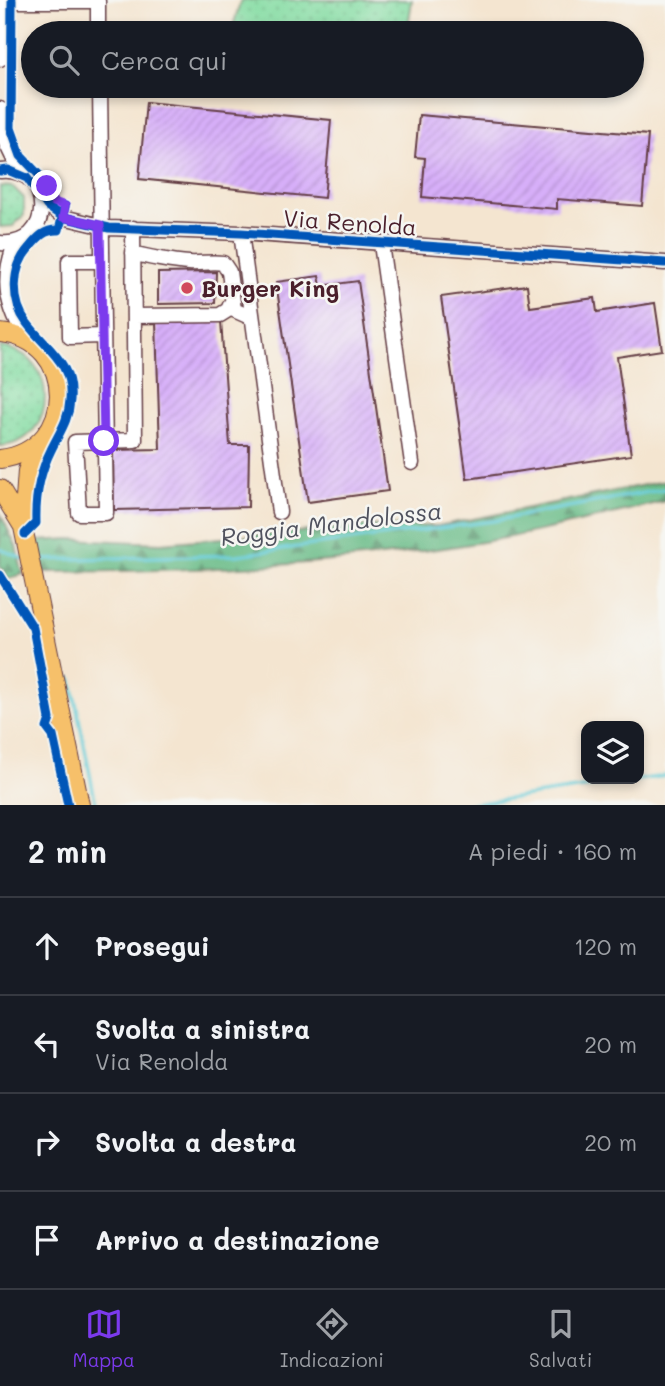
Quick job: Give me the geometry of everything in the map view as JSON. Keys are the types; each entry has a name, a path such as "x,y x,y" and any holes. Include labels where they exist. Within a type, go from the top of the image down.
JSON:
{"main road":[{"path":"0,333 28,342 50,362 59,390 55,419 39,443 27,471 25,536 80,805"},
{"path":"0,459 15,457 39,443"},
{"path":"0,489 25,536"}],"street":[{"path":"0,59 1,1 98,1 99,21"},
{"path":"100,98 100,225 104,441 106,513 79,513 75,442 104,441 135,440 133,228"},
{"name":"Via Renolda","path":"0,110 6,143 21,174 33,184 40,198 63,217 100,225 133,228 241,233 665,263"},
{"path":"0,171 21,174"},
{"path":"36,227 41,213 40,198"},
{"path":"28,342 14,319 4,288 6,265 16,242 42,222 63,217"},
{"path":"241,233 279,512"},
{"path":"0,243 16,242"},
{"name":"Via Renolda","path":"381,244 412,463"},
{"path":"133,253 145,258 161,257 186,263 223,263 229,272 231,303 228,310 219,315 134,316"},
{"path":"101,261 69,261 69,337 102,336"},
{"path":"231,303 241,315 252,318"}],"green space":[{"path":"241,0 412,0 409,21 235,21"},
{"path":"0,186 13,187 24,198 24,215 13,226 0,227"},
{"path":"0,347 20,353 34,364 42,379 45,397 42,414 34,430 20,441 0,446"},
{"path":"665,481 665,501 505,538 351,559 199,569 41,572 37,541 70,539 161,543 372,526 438,526"},
{"path":"0,513 16,546 23,574 8,579 0,566"}],"building":[{"path":"146,102 331,120 324,198 139,179"},
{"path":"419,115 648,135 642,206 557,199 557,209 422,197 425,158 415,157"},
{"name":"Burger King","path":"216,272 215,303 158,304 158,273"},
{"path":"319,276 321,286 358,281 388,491 308,502 276,282"},
{"path":"527,285 530,307 595,298 597,312 655,303 662,350 617,357 631,455 467,479 441,297"},
{"path":"156,321 221,321 230,445 249,445 248,507 114,510 113,450 160,449"}],"waterway":[{"name":"Roggia Mandolossa","path":"35,560 238,555 493,521 665,489"},
{"name":"Roggia Mandolossa","path":"0,549 24,559"},
{"path":"71,678 96,805"},
{"path":"466,805 665,776"}],"cycle path":[{"path":"12,0 11,128 21,156 42,178"},
{"path":"0,171 8,170 27,178 47,206 63,217 109,228 241,233 665,263"},
{"path":"25,534 36,523 41,477 68,414 70,387 63,366 22,315 16,295 16,275 23,256 36,240 46,232 59,230 65,206"},
{"path":"0,575 33,628 50,719 47,728 53,736 68,805"}],"place":[{"name":"Burger King","path":"187,288"}],"route":[{"path":"47,186 54,202 65,206 63,217 100,225 104,441"}]}
